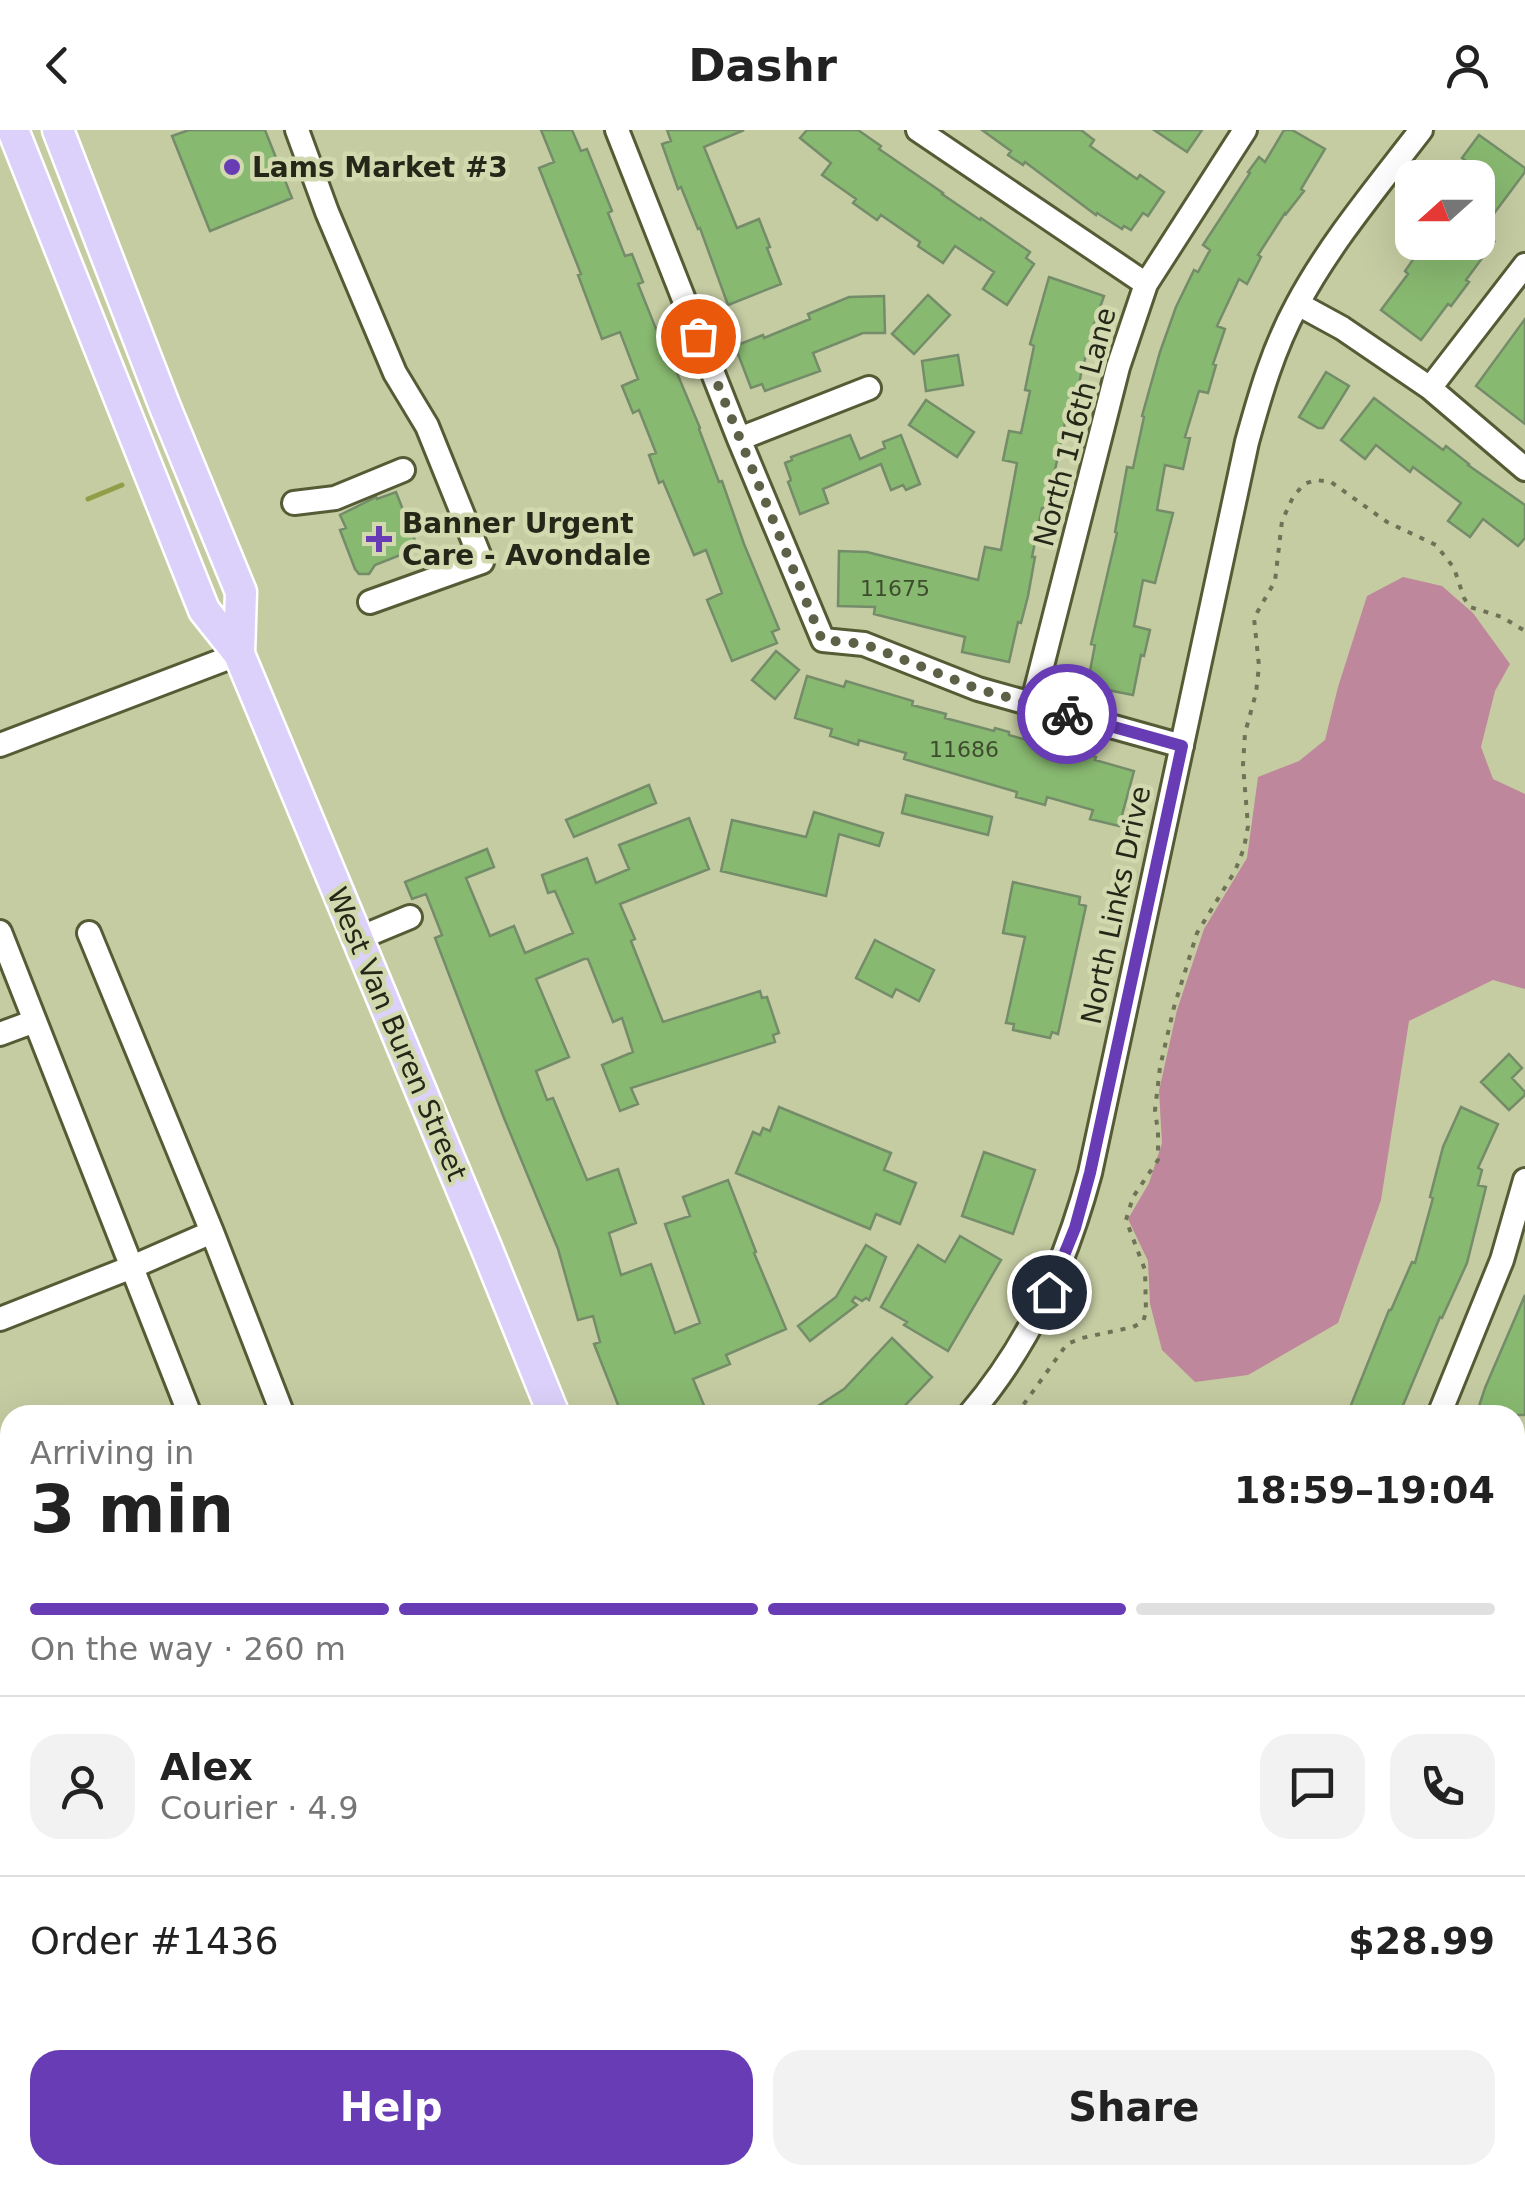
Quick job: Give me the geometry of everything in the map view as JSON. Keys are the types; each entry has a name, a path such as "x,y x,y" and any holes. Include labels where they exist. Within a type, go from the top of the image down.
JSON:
{"main road":[{"name":"West Van Buren Street","path":"58,130 240,592 239,654"},
{"name":"West Van Buren Street","path":"15,136 204,610 239,654 550,1405"},
{"path":"15,136 36,154 84,272 120,291"},
{"path":"89,319 102,323 113,333 143,410 181,448"}],"street":[{"path":"297,130 326,212 396,373 427,426 482,562 370,602"},
{"path":"617,130 822,640 864,644 978,689 1182,746"},
{"path":"918,130 1146,284"},
{"name":"North 116th Lane","path":"1032,705 1118,367 1146,284 1244,130"},
{"name":"North Links Drive","path":"978,1405 997,1382 1049,1292 1075,1228 1247,442 1266,374 1298,304 1343,233 1420,130"},
{"path":"1430,388 1525,265"},
{"path":"1298,304 1342,328 1430,388 1525,469"},
{"path":"739,439 869,388"},
{"path":"294,504 335,498 404,470"},
{"path":"0,745 239,654"},
{"path":"357,939 410,917"},
{"path":"0,932 186,1405"},
{"path":"89,933 280,1405"},
{"path":"0,1034 35,1021"},
{"path":"1443,1405 1502,1260 1525,1180"},
{"path":"0,1318 212,1232"}],"path":[{"path":"1023,1405 1067,1344 1143,1322 1146,1312 1145,1270 1126,1220 1133,1197 1158,1160 1156,1093 1188,961 1197,933 1235,871 1244,848 1248,826 1244,733 1259,666 1254,618 1275,581 1282,521 1293,497 1304,484 1316,480 1331,482 1386,522 1436,545 1454,568 1470,607 1502,617 1525,631"}],"shaded area":[{"path":"1403,577 1442,586 1473,613 1510,664 1495,691 1481,747 1493,779 1525,794 1525,989 1493,980 1409,1021 1381,1200 1338,1323 1248,1375 1195,1382 1162,1350 1150,1304 1148,1261 1128,1219 1149,1183 1162,1143 1159,1091 1177,1010 1204,929 1247,858 1258,777 1299,761 1325,740 1367,596"}],"building":[{"name":"Lams Market #3","path":"189,130 265,130 292,198 210,231 172,136"},
{"path":"541,130 572,130 581,151 587,149 625,256 632,254 643,282 638,284 656,329 666,337 672,353 669,354 779,629 772,632 777,643 732,661 707,600 722,593 706,550 694,555 663,481 659,483 649,455 656,453 639,410 633,413 622,386 638,379 620,332 602,339 539,168 554,162"},
{"path":"667,130 744,130 704,147 737,228 759,219 781,284 728,305 700,228 681,187 678,189 662,144 671,141"},
{"path":"807,130 858,130 942,194 1030,252 1026,258 1034,264 1007,305 983,289 994,272 955,246 943,263 881,215 877,220 853,203 856,199 822,175 831,163 800,138"},
{"path":"982,130 1081,130 1094,140 1090,146 1137,179 1140,175 1164,192 1148,216 1143,213 1131,230 1124,226 1122,229 1096,215 1025,162 1023,165 1008,155 1011,151"},
{"path":"1154,130 1202,130 1187,152"},
{"path":"1284,130 1292,130 1325,149 1301,189 1304,191 1258,255 1261,257 1247,284 1239,279 1217,326 1225,329 1208,393 1199,391 1185,437 1190,438 1183,469 1165,465 1157,510 1173,513 1155,583 1143,580 1134,626 1150,630 1133,695 1087,686 1095,645 1091,644 1117,533 1127,467 1133,468 1142,416 1160,352 1194,270 1198,272 1210,250 1203,245 1248,172 1259,157 1265,162"},
{"path":"1479,135 1525,168 1525,172 1495,212 1495,160 1462,158"},
{"path":"1413,260 1481,260 1466,280 1469,282 1421,340 1381,310 1408,274 1405,271"},
{"path":"1049,277 1104,296 1076,400 1070,399 1047,508 1042,508 1028,596 1009,662 962,652 965,637 874,614 875,607 838,606 839,551 867,552 978,580 985,547 1001,550 1017,463 1003,460 1009,431 1021,433 1030,391 1025,390 1034,346 1030,344"},
{"path":"928,295 950,315 914,354 892,334"},
{"path":"884,296 885,333 863,333 813,353 820,371 765,391 762,384 751,388 735,346 810,319 808,314 849,297"},
{"path":"1525,319 1525,424 1476,386"},
{"path":"958,355 963,385 926,391 922,361"},
{"path":"1326,372 1349,386 1323,428 1318,428 1299,417"},
{"path":"1374,398 1525,505 1525,538 1518,546 1483,519 1470,537 1448,521 1461,503 1413,467 1410,472 1376,445 1365,459 1341,440"},
{"path":"926,400 974,432 957,457 909,425"},
{"path":"850,435 860,459 885,448 883,442 901,435 920,484 906,490 903,485 891,490 881,464 823,489 828,503 800,514 785,463 791,457"},
{"name":"Banner Urgent Care - Avondale","path":"396,492 418,548 375,565 369,574 359,574 340,530 346,528 340,515"},
{"path":"776,651 799,670 775,699 752,680"},
{"path":"807,676 844,687 846,681 913,701 912,705 946,714 945,718 994,731 995,728 1134,771 1119,826 1090,819 1093,810 1047,797 1045,805 1016,797 1017,792 904,759 906,753 830,736 832,729 795,718"},
{"path":"649,785 656,803 574,837 566,820"},
{"path":"906,795 992,817 988,835 902,813"},
{"path":"814,812 883,833 879,846 839,834 826,896 721,871 732,820 806,837"},
{"path":"689,818 709,869 620,904 663,1022 760,991 762,998 767,997 779,1033 773,1035 775,1042 631,1088 638,1104 620,1111 602,1065 633,1052 622,1018 613,1022 588,959 536,979 569,1057 536,1071 547,1100 553,1098 587,1180 618,1169 636,1223 609,1233 621,1275 651,1264 675,1333 700,1323 665,1224 690,1216 683,1197 728,1180 786,1329 726,1355 730,1364 693,1379 704,1405 618,1405 594,1344 600,1342 593,1316 578,1320 558,1249 435,938 442,935 426,894 412,899 405,882 487,849 494,867 466,878 490,936 514,926 525,953 573,933 555,891 548,893 542,875 587,858 596,883 629,869 619,845"},
{"path":"1013,882 1080,897 1079,904 1086,906 1058,1034 1052,1032 1050,1038 1013,1030 1014,1024 1006,1023 1025,937 1003,933"},
{"path":"875,940 934,970 919,1001 896,989 892,997 856,978"},
{"path":"1509,1054 1522,1068 1512,1078 1525,1095 1509,1110 1481,1082"},
{"path":"779,1107 891,1153 884,1170 916,1183 900,1224 876,1214 870,1229 736,1173 753,1132 760,1135 763,1128 770,1131"},
{"path":"1461,1107 1498,1124 1478,1168 1482,1170 1478,1185 1486,1187 1467,1263 1403,1405 1351,1405 1389,1310 1412,1262 1415,1263 1443,1147"},
{"path":"984,1152 1035,1170 1013,1234 962,1216"},
{"path":"960,1236 1001,1260 948,1351 881,1307 918,1245 945,1262"},
{"path":"866,1245 886,1257 869,1300 855,1297 852,1301 857,1305 810,1341 798,1326 836,1297"},
{"path":"1525,1295 1525,1405 1479,1405"},
{"path":"892,1338 932,1377 905,1405 819,1405 844,1389"}],"waterway":[{"path":"88,499 122,485"}],"way so far":[{"path":"698,336 822,640 864,644 978,689 1067,714"}],"place":[{"name":"Lams Market #3","path":"232,167"},
{"name":"Banner Urgent Care - Avondale","path":"379,539"}],"route":[{"path":"1049,1292 1075,1228 1090,1173 1182,746 1067,714"}]}
